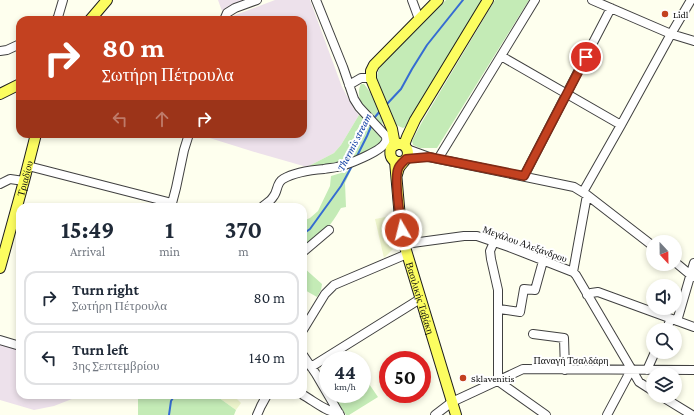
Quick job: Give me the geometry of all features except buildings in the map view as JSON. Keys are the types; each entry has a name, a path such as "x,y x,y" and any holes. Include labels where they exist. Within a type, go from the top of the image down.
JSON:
{"main road":[{"path":"93,16 107,0"},
{"path":"370,78 374,65 438,0"},
{"name":"Βασιλικής Ταβάκη","path":"398,152 415,120 488,0"},
{"name":"Βασιλικής Ταβάκη","path":"370,78 392,129 398,152 397,178 400,210 407,254 456,415"},
{"path":"0,94 16,86"},
{"name":"Τριαδίου","path":"18,203 35,138"},
{"name":"Τριαδίου","path":"0,268 16,211"}],"street":[{"path":"58,16 63,0"},
{"path":"226,16 227,13 235,8 257,0"},
{"path":"316,0 354,98 359,107 385,134 398,152"},
{"path":"412,0 419,19"},
{"path":"438,159 535,0"},
{"path":"592,0 671,34 694,41"},
{"path":"573,272 585,193 691,0"},
{"path":"524,176 611,8"},
{"path":"0,50 7,50 16,46"},
{"path":"501,56 621,125"},
{"path":"349,85 361,78 370,78"},
{"path":"172,203 188,138"},
{"path":"267,203 274,197 276,187 281,180 301,172 335,168 363,158 398,152 570,185 585,193 646,241"},
{"path":"28,166 164,203"},
{"path":"0,184 10,179 24,182"},
{"path":"307,249 329,230"},
{"name":"Μεγάλου Αλεξάνδρου","path":"405,244 464,236 477,236 573,272 631,370 639,382 646,386"},
{"path":"494,242 490,251 498,288 498,381 546,415"},
{"path":"307,323 325,294 334,285 407,254"},
{"path":"499,309 520,312 524,288 535,290 543,260"},
{"path":"672,323 692,276 694,263"},
{"path":"682,268 692,276"},
{"path":"587,295 598,292 694,327"},
{"path":"311,367 420,299"},
{"path":"533,334 564,338 565,370"},
{"path":"0,340 16,345"},
{"path":"307,361 339,414"},
{"name":"Παναγή Τσαλδάρη","path":"435,415 452,402 522,370 646,370"},
{"path":"607,415 631,370"},
{"name":"Παναγή Τσαλδάρη","path":"682,370 694,370"},
{"path":"307,397 328,410 339,414"},
{"path":"257,415 264,399"},
{"path":"672,403 692,415"}],"shaded area":[{"path":"218,0 246,0 222,11"},
{"path":"275,0 310,0 342,87 359,115 341,145 334,153 307,167 210,138 307,138 307,16 233,16"},
{"path":"0,342 16,346 16,399 72,399 54,406 34,410 0,400"}],"green space":[{"path":"446,0 483,0 403,128 396,125 377,79 378,71 386,60"},
{"path":"495,0 529,0 437,148 420,148 413,145 412,141 422,122"},
{"path":"361,84 364,84 373,97 383,122 382,124 365,110 359,97 359,88"},
{"path":"359,115 363,117 383,137 381,143 365,154 343,161 307,167 334,153 341,145"},
{"path":"351,170 345,183 346,207 341,208 327,229 307,244 307,219 318,211 330,186 331,176"},
{"path":"391,216 395,247 384,258 375,219"},
{"path":"307,271 322,284 321,290 317,297 307,291"},
{"path":"371,387 378,397 371,401"},
{"path":"138,399 221,399 236,410 234,415 138,415"},
{"path":"221,399 237,399 241,403 236,410"},
{"path":"338,403 368,403 349,415 346,415"}],"waterway":[{"name":"Thermis stream","path":"386,105 401,89 427,45 463,0"},
{"name":"Thermis stream","path":"373,120 380,111"},
{"name":"Thermis stream","path":"356,158 372,124"},
{"name":"Thermis stream","path":"307,231 341,186 352,166"},
{"name":"Thermis stream","path":"169,415 172,399"}],"place":[{"name":"Lidl","path":"665,14"},
{"name":"Sklavenitis","path":"463,378"}],"route":[{"path":"402,230 397,178 398,169 406,159 429,157 524,176 586,57"}]}
